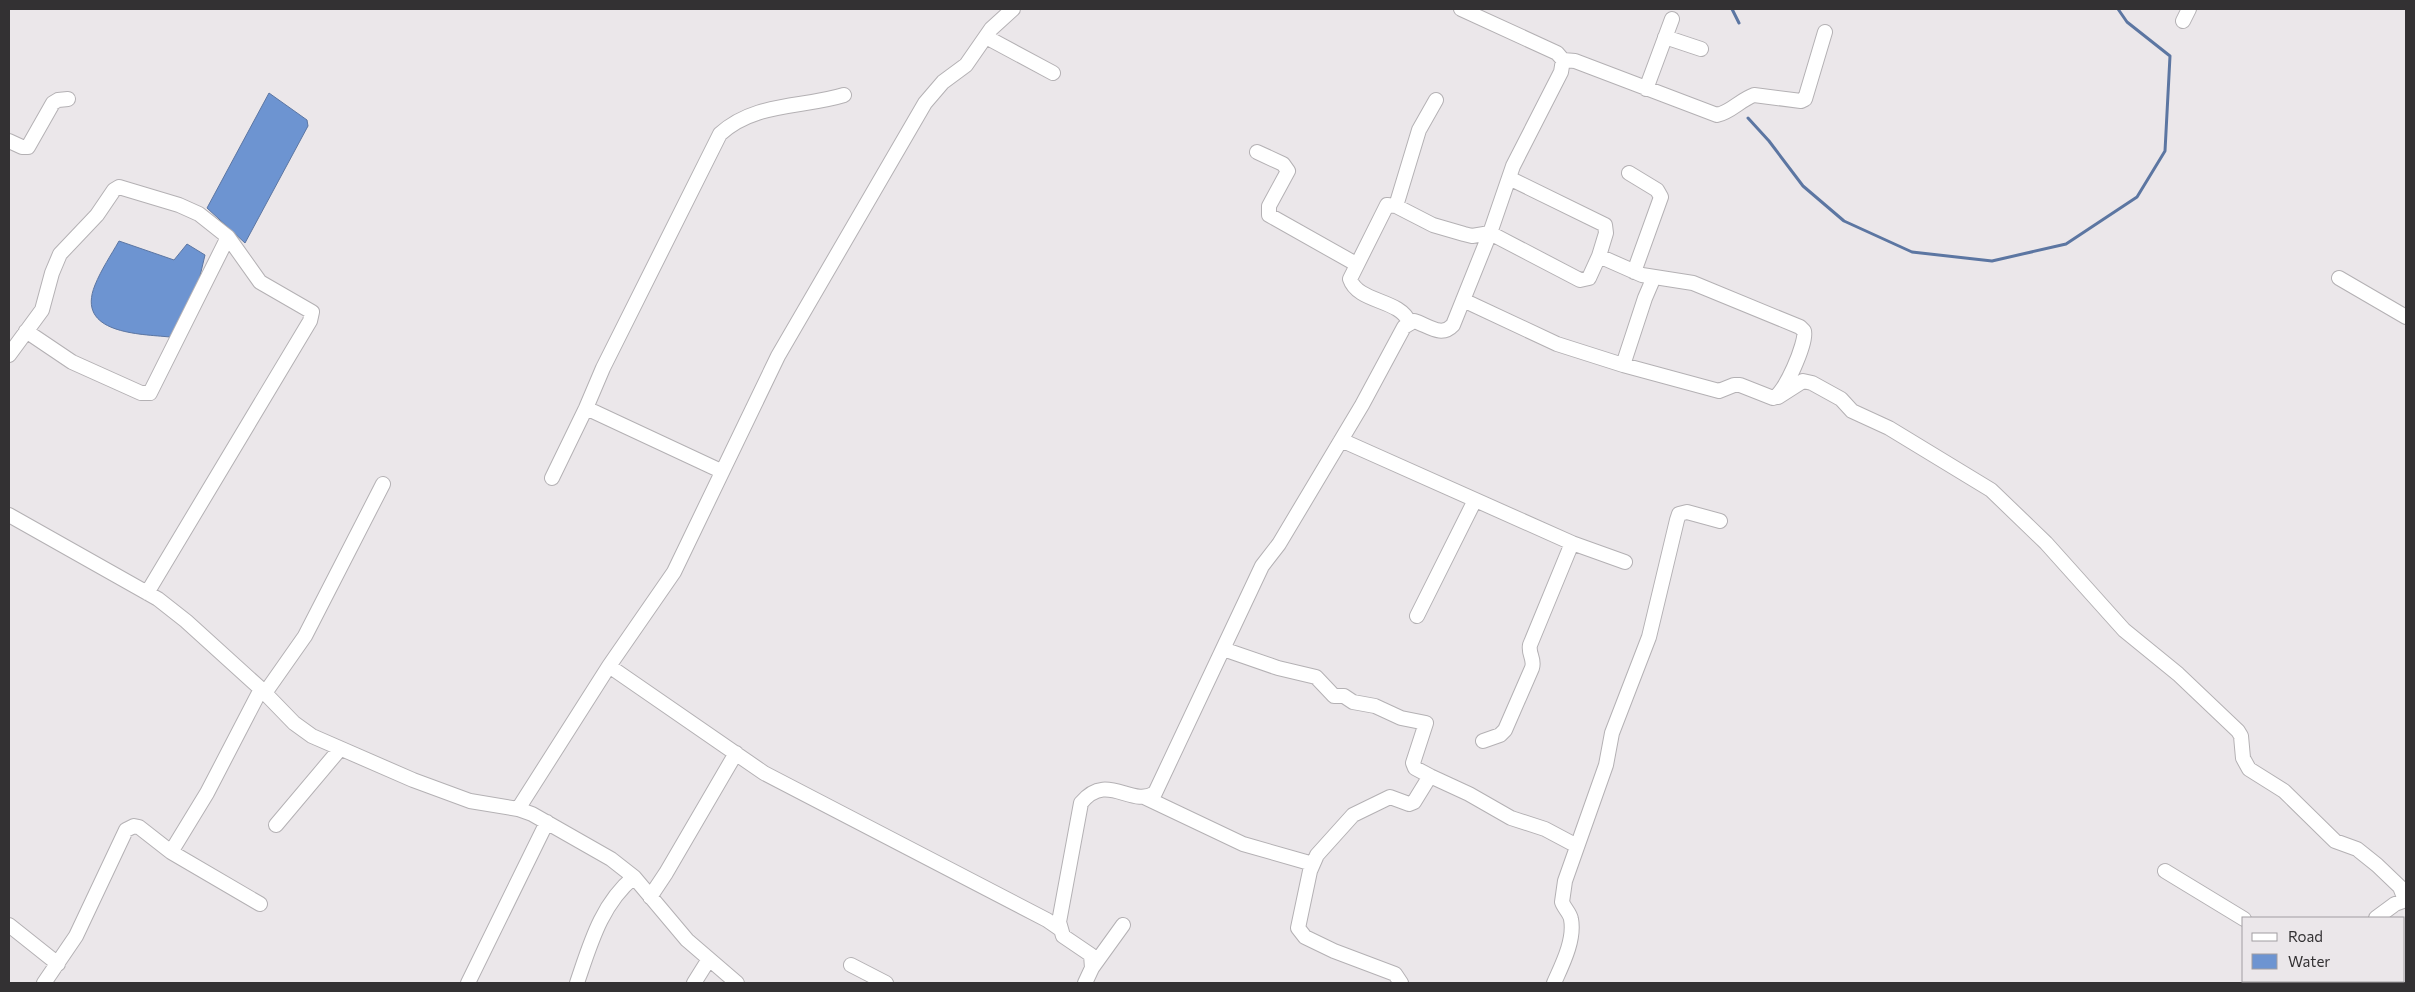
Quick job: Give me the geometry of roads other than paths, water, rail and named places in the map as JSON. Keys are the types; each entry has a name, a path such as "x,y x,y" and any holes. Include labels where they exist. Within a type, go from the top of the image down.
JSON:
{"street":[{"path":"518,809 609,666 674,572 778,356 925,103 944,82 966,65 999,21 1013,9"},
{"path":"1461,9 1557,53 1563,60 1575,61 1717,115 1724,113 1754,95 1800,101 1805,99 1825,32"},
{"path":"1646,89 1672,19"},
{"path":"986,37 1053,73"},
{"path":"1665,37 1701,49"},
{"path":"1144,797 1150,796 1159,787 1262,566 1279,544 1341,440 1404,327 1409,322 1414,321 1442,332 1448,330 1453,325 1490,233 1509,178 1524,142 1561,72 1563,60"},
{"path":"552,478 603,368 720,134 739,121 775,107 824,101 844,95"},
{"path":"9,141 22,147 28,147 52,103 68,99"},
{"path":"1396,206 1419,130 1436,100"},
{"path":"1257,152 1284,164 1288,171 1269,206 1269,215 1356,264"},
{"path":"1629,173 1657,190 1661,198 1634,272"},
{"path":"1409,322 1403,314 1355,288 1350,279 1383,208 1387,205 1396,206 1424,221 1464,234 1480,236 1490,233 1580,280 1589,278 1599,256 1606,233 1605,225 1509,178"},
{"path":"9,355 42,310 52,272 60,254 98,215 117,188 126,188 189,209 206,218 228,237 256,278 266,287 310,310 312,318 147,593"},
{"path":"26,331 72,362 144,394 150,393 228,237"},
{"path":"1599,256 1634,272 1693,283 1804,331 1804,342 1778,397"},
{"path":"1623,365 1654,277"},
{"path":"2339,278 2406,317"},
{"path":"1463,300 1557,344 1623,365 1719,391 1734,384 1768,396 1778,397 1803,381 1808,381 1841,399 1852,412 1880,423 1977,480 2018,514 2124,630 2178,674 2229,722 2241,736 2243,758 2249,769 2284,791 2335,841 2357,849 2377,864 2400,887 2406,900 2396,904 2377,917"},
{"path":"586,408 721,471"},
{"path":"1341,440 1572,543 1625,562"},
{"path":"171,852 207,793 263,691 304,636 383,484"},
{"path":"1417,616 1475,500"},
{"path":"1554,983 1568,948 1572,928 1570,914 1562,902 1562,896 1577,846 1606,765 1612,732 1645,651 1679,514 1687,512 1720,521"},
{"path":"9,515 147,593 186,622 263,691 294,723 312,736 470,801 518,809 546,822 611,859 634,877 687,940 737,983"},
{"path":"1483,741 1500,735 1505,730 1534,662 1529,649 1530,645 1572,543"},
{"path":"1223,649 1278,668 1316,677 1334,696 1344,696 1352,702 1375,706 1401,718 1426,723 1413,763 1415,768 1511,818 1545,829 1577,846"},
{"path":"609,666 764,773 1047,920 1060,930 1068,940 1091,955 1092,968"},
{"path":"276,825 340,749"},
{"path":"650,897 736,754"},
{"path":"1401,983 1395,974 1334,952 1300,934 1298,921 1313,864 1331,839 1353,815 1390,797 1409,804 1414,802 1430,776"},
{"path":"1060,930 1059,922 1081,803 1087,796 1103,789 1144,797 1244,844 1313,864"},
{"path":"468,983 546,822"},
{"path":"44,983 76,936 126,830 134,826 139,827 171,852 260,904"},
{"path":"2165,871 2242,918"},
{"path":"577,983 601,918 622,888 634,877"},
{"path":"1085,983 1092,968 1123,924"},
{"path":"9,926 58,964"},
{"path":"694,983 709,959"},
{"path":"851,965 886,983"}],"water":[{"path":"269,93 307,120 308,126 245,243 207,208"},
{"path":"119,241 174,260 187,244 205,255 196,293 170,337 128,332 114,328 102,322 94,313 91,301 95,285"}],"waterway":[{"path":"1732,9 1739,23"},
{"path":"1748,118 1769,141 1803,186 1844,221 1912,252 1992,261 2066,244 2137,197 2165,151 2170,56 2127,22 2118,9"}]}
